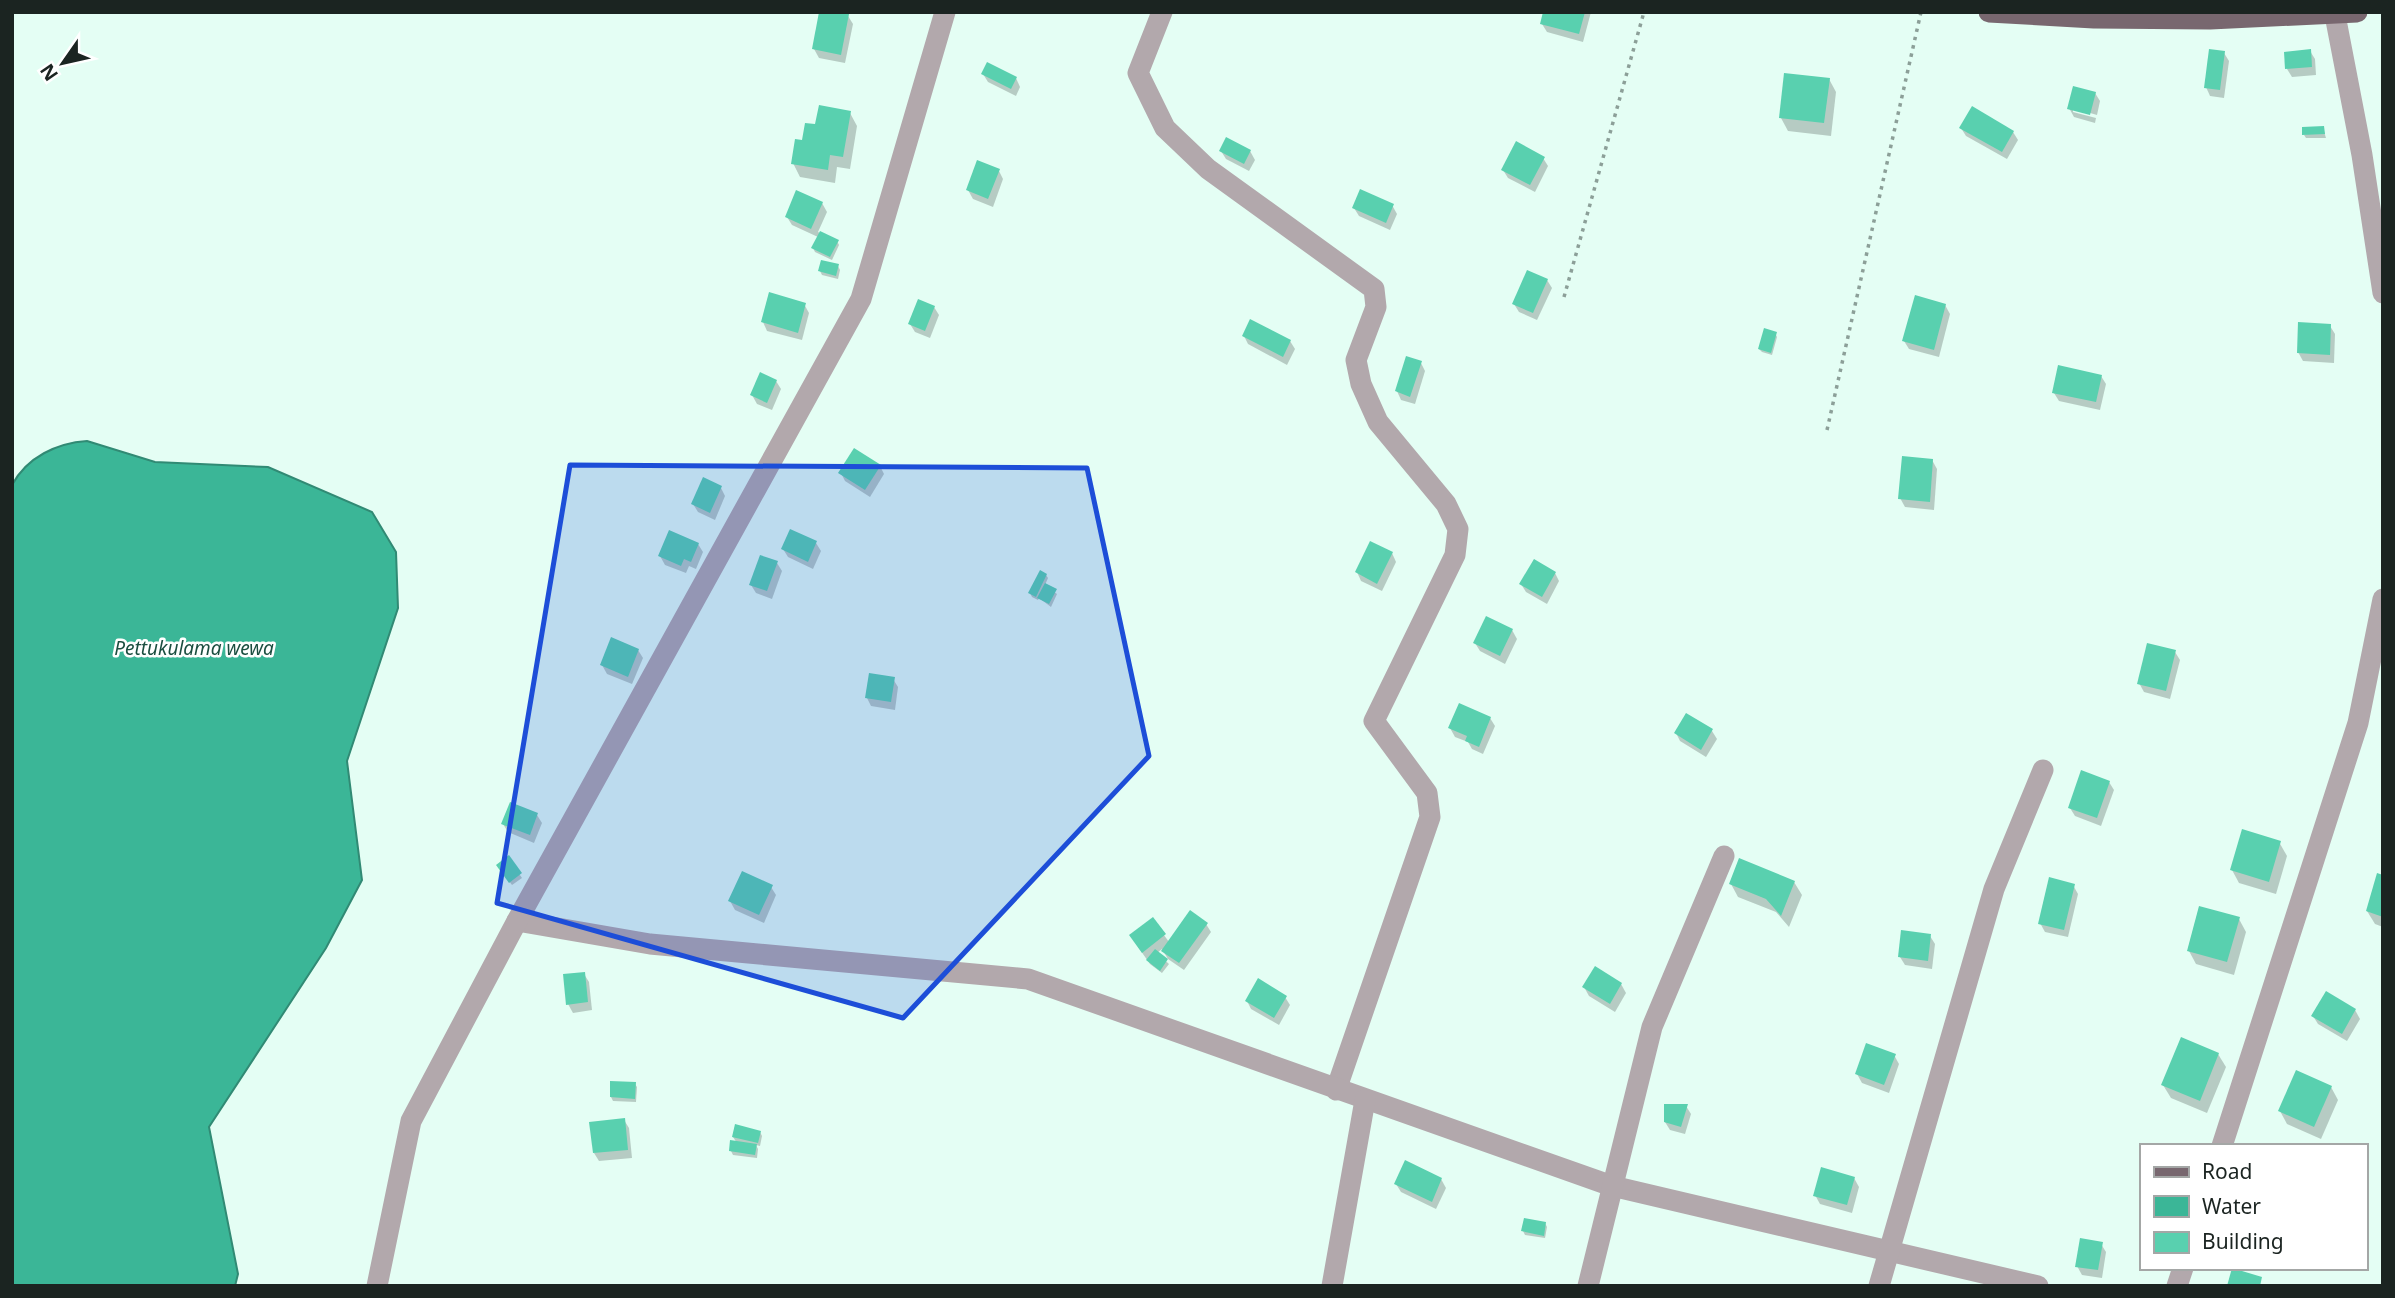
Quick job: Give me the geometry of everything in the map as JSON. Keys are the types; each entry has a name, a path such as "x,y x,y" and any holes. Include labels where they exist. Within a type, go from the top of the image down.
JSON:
{"main road":[{"path":"1989,12 2094,18 2210,19 2357,12"}],"street":[{"path":"377,1286 411,1121 517,921 861,299 945,12"},
{"path":"1162,12 1138,73 1165,128 1208,169 1374,289 1376,307 1356,360 1361,384 1378,422 1446,504 1458,529 1455,555 1374,721 1427,793 1430,817 1336,1090"},
{"path":"2335,15 2362,155 2383,293"},
{"path":"2223,1144 2358,723 2383,599"},
{"path":"1879,1286 1994,889 2043,770"},
{"path":"1588,1286 1653,1027 1724,856"},
{"path":"517,921 650,944 1028,979 1612,1186 2038,1286"},
{"path":"1332,1286 1365,1100"}],"path":[{"path":"1564,297 1644,12"},
{"path":"1827,430 1921,12"}],"highlighted area":[{"path":"570,465 1087,468 1149,756 903,1018 497,903"}],"water":[{"name":"Pettukulama wewa","path":"87,441 155,462 268,467 372,512 396,552 398,608 347,761 362,880 326,948 209,1127 238,1274 235,1286 12,1286 12,485 34,459 44,453 54,448"}],"building":[{"path":"819,12 849,14 841,55 812,49"},
{"path":"1543,12 1585,12 1579,34 1540,24"},
{"path":"2209,49 2225,51 2220,90 2204,88"},
{"path":"2311,49 2312,67 2285,69 2284,52"},
{"path":"987,62 1017,77 1011,89 981,74"},
{"path":"1784,73 1830,78 1824,123 1779,118"},
{"path":"2073,86 2096,92 2090,115 2067,109"},
{"path":"819,105 851,111 843,157 830,155 828,170 791,164 795,139 802,140 805,123 815,124"},
{"path":"1972,106 2014,131 2002,152 1959,128"},
{"path":"2324,126 2325,134 2302,135 2302,127"},
{"path":"1226,137 1251,150 1244,164 1219,151"},
{"path":"1516,141 1545,157 1530,185 1501,170"},
{"path":"977,160 1000,169 988,199 966,190"},
{"path":"1360,189 1394,204 1386,223 1352,208"},
{"path":"796,190 823,202 811,229 785,217"},
{"path":"820,231 839,240 830,257 811,248"},
{"path":"821,260 839,264 836,276 818,271"},
{"path":"1527,270 1548,279 1533,313 1512,304"},
{"path":"769,292 806,303 798,333 761,322"},
{"path":"1915,295 1946,304 1934,350 1902,341"},
{"path":"918,299 935,306 925,331 908,324"},
{"path":"1250,319 1291,340 1283,357 1242,336"},
{"path":"2298,322 2331,324 2330,355 2297,353"},
{"path":"1764,328 1777,332 1771,353 1758,349"},
{"path":"1406,356 1422,361 1410,397 1395,391"},
{"path":"2058,365 2102,375 2096,402 2052,393"},
{"path":"760,372 777,380 767,403 750,395"},
{"path":"854,448 881,465 865,490 838,473"},
{"path":"1902,456 1933,459 1930,502 1898,499"},
{"path":"703,477 722,486 710,513 691,504"},
{"path":"790,529 817,541 808,562 781,549"},
{"path":"669,530 699,543 691,562 684,559 681,566 658,556"},
{"path":"1370,541 1393,552 1377,584 1355,572"},
{"path":"760,555 778,561 767,591 749,585"},
{"path":"1534,559 1556,572 1542,597 1519,584"},
{"path":"1040,570 1047,574 1036,597 1028,593"},
{"path":"1045,583 1057,589 1049,604 1037,598"},
{"path":"1486,616 1513,629 1500,656 1473,643"},
{"path":"611,637 639,649 628,677 600,665"},
{"path":"2147,643 2176,650 2166,691 2137,684"},
{"path":"869,673 895,677 891,702 865,698"},
{"path":"1459,703 1491,717 1479,747 1465,741 1467,736 1448,728"},
{"path":"1686,713 1713,729 1701,750 1674,733"},
{"path":"2081,770 2110,781 2097,818 2068,808"},
{"path":"510,802 538,813 530,835 501,824"},
{"path":"2242,829 2281,841 2269,882 2230,870"},
{"path":"509,855 522,873 509,883 496,865"},
{"path":"1739,858 1795,881 1781,916 1766,899 1729,884"},
{"path":"742,871 773,885 759,915 728,901"},
{"path":"2377,873 2383,875 2383,917 2366,911"},
{"path":"2049,877 2075,884 2064,930 2038,924"},
{"path":"2199,906 2240,917 2227,962 2187,951"},
{"path":"1190,910 1208,923 1179,963 1161,951"},
{"path":"1153,917 1166,934 1142,953 1129,935"},
{"path":"1901,930 1931,934 1928,961 1898,957"},
{"path":"1155,949 1168,959 1160,971 1146,960"},
{"path":"1595,966 1622,983 1610,1004 1582,987"},
{"path":"585,972 588,1002 566,1005 563,974"},
{"path":"1258,978 1287,996 1274,1018 1245,1001"},
{"path":"2326,991 2356,1009 2342,1034 2311,1016"},
{"path":"2181,1037 2219,1053 2200,1101 2161,1085"},
{"path":"1866,1043 1896,1054 1884,1085 1855,1074"},
{"path":"2296,1070 2332,1086 2314,1127 2278,1111"},
{"path":"610,1081 636,1082 635,1099 610,1097"},
{"path":"1664,1104 1688,1104 1681,1127 1664,1122"},
{"path":"625,1118 628,1150 593,1153 589,1122"},
{"path":"735,1124 761,1131 758,1143 732,1137"},
{"path":"730,1140 757,1144 755,1155 729,1151"},
{"path":"1405,1160 1442,1178 1432,1202 1394,1184"},
{"path":"1821,1167 1855,1177 1847,1205 1813,1196"},
{"path":"1524,1218 1546,1222 1544,1236 1521,1231"},
{"path":"2080,1238 2103,1242 2098,1270 2075,1267"},
{"path":"2231,1270 2262,1277 2260,1286 2227,1286"}]}
